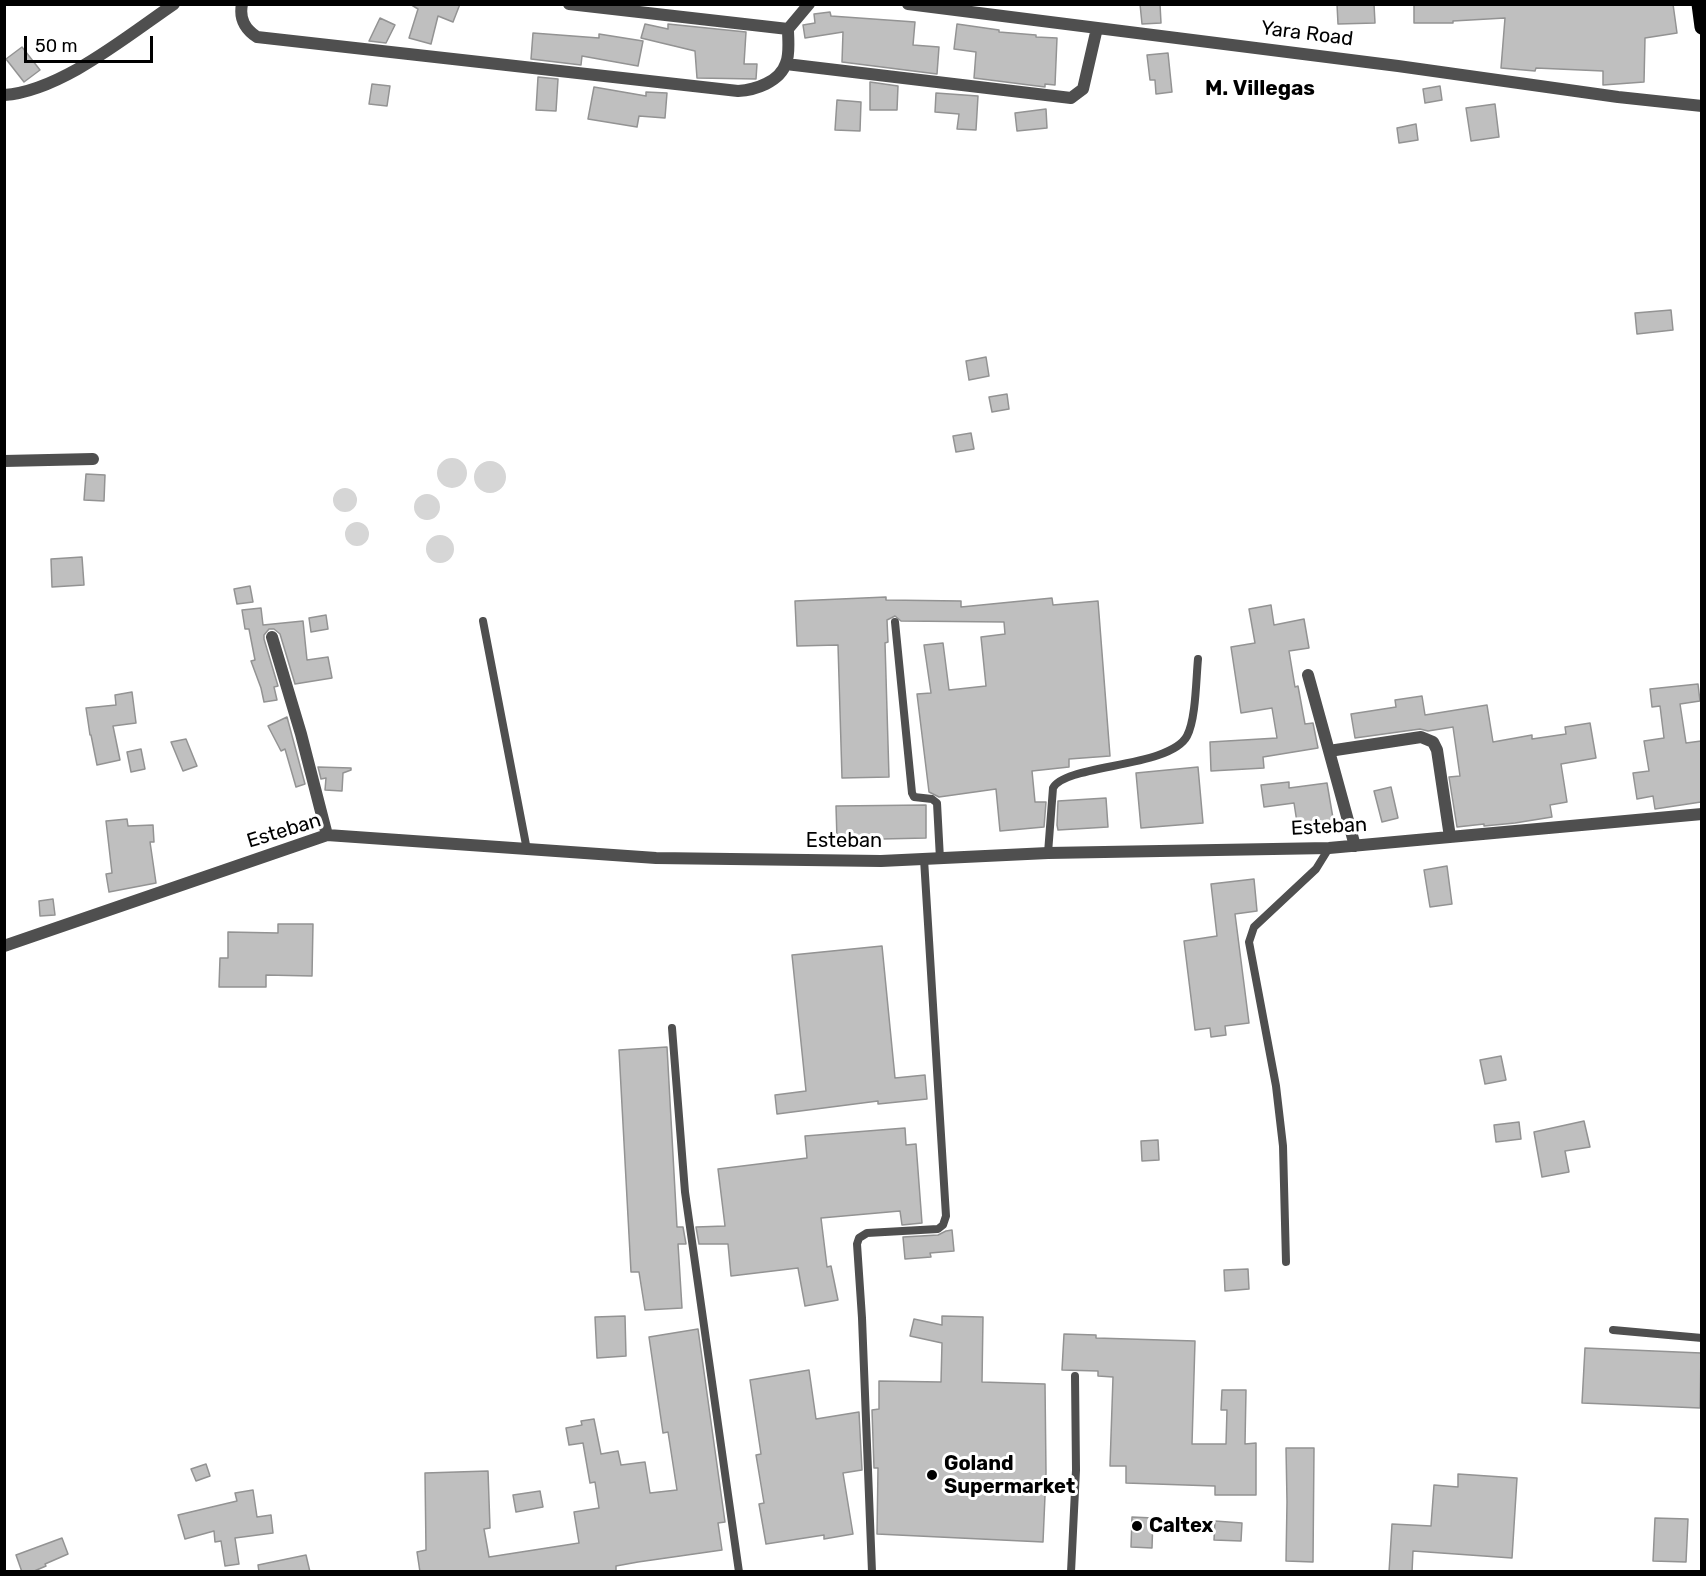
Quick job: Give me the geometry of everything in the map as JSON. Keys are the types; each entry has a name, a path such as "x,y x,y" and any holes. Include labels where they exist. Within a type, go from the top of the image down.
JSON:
{"main road":[{"path":"1699,4 1701,27"}],"street":[{"path":"4,95 27,92 76,70 174,4"},
{"path":"242,4 244,24 249,32 257,37 738,91 750,90 774,79 786,64 788,29 809,4"},
{"path":"569,4 788,29"},
{"name":"Yara Road","path":"908,4 1701,106"},
{"path":"786,64 1071,98 1083,90 1097,28"},
{"path":"4,461 93,459"},
{"path":"272,637 301,734 327,835"},
{"path":"1308,675 1355,846"},
{"path":"1329,750 1421,737 1433,742 1437,750 1450,837"},
{"name":"Esteban","path":"4,946 327,835 656,858 869,861 1048,853 1329,848 1701,814"}],"lane":[{"path":"483,621 527,850"},
{"path":"895,622 912,794 914,797 932,799 937,804 940,859"},
{"path":"1048,853 1055,783 1064,778 1174,750 1182,743 1191,724 1198,659"},
{"path":"1286,1262 1281,1126 1276,1086 1249,942 1254,927 1316,869 1329,848"},
{"path":"872,1572 857,1244 859,1238 867,1233 938,1229 943,1225 946,1216 924,859"},
{"path":"672,1028 685,1191 739,1572"},
{"path":"1613,1330 1701,1338"},
{"path":"1071,1572 1076,1470 1075,1376"}],"shaded area":[{"path":"452,458 462,463 467,473 462,483 452,488 442,483 437,473 442,463"},
{"path":"490,461 501,466 506,477 501,488 490,493 479,488 474,477 479,466"},
{"path":"345,488 354,491 357,500 354,509 345,512 336,509 333,500 336,491"},
{"path":"427,494 436,498 440,507 436,516 427,520 418,516 414,507 418,498"},
{"path":"357,522 366,525 369,534 366,543 357,546 348,543 345,534 348,525"},
{"path":"440,535 450,539 454,549 450,559 440,563 430,559 426,549 430,539"}],"building":[{"path":"410,4 460,4 453,22 438,16 431,44 409,38 418,9"},
{"path":"1140,4 1160,4 1161,23 1142,24"},
{"path":"1337,4 1374,4 1375,23 1338,24"},
{"path":"1414,4 1673,4 1677,33 1645,38 1644,82 1603,85 1603,71 1536,68 1535,71 1501,68 1505,18 1453,21 1453,23 1414,23"},
{"path":"830,12 831,16 915,22 913,45 939,47 937,74 842,62 843,32 805,38 803,25 815,23 814,14"},
{"path":"380,18 395,25 386,43 369,41"},
{"path":"645,24 668,29 668,24 746,32 744,64 757,64 756,79 697,78 695,51 641,38"},
{"path":"957,24 999,30 999,32 1057,38 1055,85 1045,84 1045,87 974,78 976,52 954,49"},
{"path":"533,33 599,38 599,34 643,41 638,66 582,56 581,65 531,59"},
{"path":"22,47 40,70 24,82 6,59"},
{"path":"1168,53 1172,92 1156,94 1155,80 1150,80 1147,55"},
{"path":"538,77 558,79 556,111 536,110"},
{"path":"870,82 898,86 897,110 870,110"},
{"path":"372,84 390,86 387,106 369,104"},
{"path":"1440,86 1442,100 1425,103 1423,89"},
{"path":"594,87 646,96 646,92 667,93 665,118 639,116 637,127 588,119"},
{"path":"936,93 978,96 976,130 957,129 959,114 935,112"},
{"path":"837,100 861,102 860,131 835,130"},
{"path":"1495,104 1499,137 1471,141 1466,108"},
{"path":"1046,109 1047,128 1017,131 1015,113"},
{"path":"1416,124 1418,140 1399,143 1397,128"},
{"path":"1671,310 1673,330 1637,334 1635,313"},
{"path":"986,357 989,376 969,380 966,361"},
{"path":"1007,394 1009,409 992,412 989,397"},
{"path":"971,433 974,449 956,452 953,436"},
{"path":"86,474 105,475 104,501 84,500"},
{"path":"82,557 84,585 52,587 51,559"},
{"path":"250,586 253,602 237,604 234,589"},
{"path":"886,597 886,600 961,601 961,607 1052,598 1053,605 1098,601 1110,756 1069,759 1069,767 1032,771 1035,802 1046,802 1044,827 1000,831 996,789 939,797 929,792 917,694 931,693 924,645 943,643 949,690 986,686 981,637 1005,634 1004,622 901,621 895,616 887,620 888,642 885,643 889,777 842,778 838,645 797,646 795,601"},
{"path":"1271,605 1274,625 1304,619 1309,648 1289,651 1295,687 1298,686 1305,724 1313,723 1318,748 1263,757 1264,768 1211,771 1210,742 1277,738 1272,708 1241,713 1231,647 1255,643 1249,609"},
{"path":"261,608 263,625 303,621 307,660 328,657 332,678 295,684 280,634 274,629 269,629 264,639 278,686 274,687 277,700 264,702 251,661 255,660 249,629 245,629 242,610"},
{"path":"326,615 328,629 311,632 309,618"},
{"path":"1698,684 1700,701 1680,704 1686,743 1701,741 1701,802 1655,809 1653,796 1637,799 1633,773 1649,771 1644,741 1664,738 1660,706 1652,707 1650,689"},
{"path":"132,692 136,723 113,726 120,760 97,765 86,708 116,705 115,695"},
{"path":"1422,696 1425,715 1487,705 1493,742 1532,735 1532,739 1566,734 1565,727 1590,723 1596,758 1561,764 1567,802 1550,805 1552,817 1515,823 1457,827 1449,777 1460,776 1453,727 1355,738 1351,714 1396,707 1395,700"},
{"path":"287,717 305,784 296,787 285,749 281,751 268,726"},
{"path":"186,739 197,766 183,771 171,742"},
{"path":"141,749 145,769 131,772 127,752"},
{"path":"318,767 351,768 343,773 342,791 325,790 326,778 321,779"},
{"path":"1198,767 1203,823 1141,828 1136,773"},
{"path":"1289,782 1289,788 1327,783 1334,824 1298,829 1294,803 1264,807 1261,785"},
{"path":"1391,787 1398,818 1382,822 1374,791"},
{"path":"1106,798 1108,827 1058,830 1058,801"},
{"path":"926,805 926,838 837,840 836,806"},
{"path":"127,819 128,826 153,825 154,842 150,842 156,883 109,892 106,874 112,873 106,821"},
{"path":"1447,866 1452,904 1430,907 1424,870"},
{"path":"1254,879 1257,911 1235,914 1249,1023 1225,1026 1226,1035 1211,1037 1210,1028 1195,1030 1184,941 1217,936 1211,884"},
{"path":"53,899 55,915 40,916 39,901"},
{"path":"278,924 313,924 312,976 266,975 266,987 219,987 220,958 228,958 228,932 278,933"},
{"path":"882,946 895,1078 925,1075 927,1099 878,1104 878,1101 777,1114 775,1095 806,1091 792,955"},
{"path":"667,1047 677,1227 683,1227 686,1244 678,1244 682,1308 645,1310 639,1272 631,1272 619,1050"},
{"path":"1501,1056 1506,1080 1485,1084 1480,1060"},
{"path":"1584,1121 1590,1147 1565,1151 1569,1172 1542,1177 1534,1132"},
{"path":"1519,1122 1521,1139 1496,1142 1494,1125"},
{"path":"905,1128 906,1145 916,1144 922,1223 902,1225 900,1211 821,1218 827,1267 831,1266 838,1300 805,1306 798,1268 731,1276 728,1244 699,1244 696,1227 725,1226 718,1169 807,1158 805,1136"},
{"path":"1158,1140 1159,1160 1142,1161 1141,1141"},
{"path":"952,1230 954,1251 930,1253 931,1257 905,1259 903,1237 938,1235"},
{"path":"1248,1269 1249,1289 1225,1291 1224,1270"},
{"path":"625,1316 626,1356 597,1358 595,1317"},
{"path":"942,1316 983,1317 982,1382 1045,1384 1046,1473 1043,1542 877,1534 878,1468 874,1468 872,1410 879,1409 879,1381 941,1382 942,1343 910,1336 914,1319 942,1325"},
{"path":"698,1329 725,1522 718,1523 722,1550 616,1566 616,1572 420,1572 417,1552 426,1550 425,1473 488,1471 490,1528 484,1529 489,1557 579,1543 574,1512 599,1508 595,1482 590,1483 583,1443 569,1445 566,1428 582,1425 581,1421 594,1419 601,1454 618,1451 621,1465 645,1462 650,1493 677,1490 668,1432 663,1433 649,1337"},
{"path":"1064,1334 1096,1335 1096,1338 1195,1341 1192,1444 1226,1444 1227,1410 1221,1410 1222,1390 1246,1390 1245,1444 1256,1443 1256,1495 1215,1495 1215,1486 1126,1483 1126,1466 1110,1466 1113,1377 1098,1376 1098,1371 1062,1370"},
{"path":"1585,1348 1701,1353 1700,1408 1582,1403"},
{"path":"809,1370 816,1419 859,1412 862,1470 843,1473 853,1534 824,1539 824,1535 766,1544 759,1504 764,1503 756,1455 761,1454 750,1380"},
{"path":"1286,1448 1314,1448 1313,1562 1286,1561"},
{"path":"206,1464 210,1476 196,1481 191,1469"},
{"path":"1458,1474 1517,1478 1512,1558 1413,1551 1412,1572 1389,1572 1392,1524 1431,1526 1434,1485 1458,1487"},
{"path":"253,1490 257,1517 271,1515 273,1533 235,1538 239,1564 225,1566 221,1541 215,1542 214,1531 185,1539 178,1515 237,1501 235,1493"},
{"path":"540,1491 543,1507 516,1512 513,1495"},
{"path":"1132,1517 1153,1518 1152,1548 1131,1547"},
{"path":"1655,1518 1688,1519 1686,1562 1653,1561"},
{"path":"1215,1521 1242,1523 1241,1541 1214,1540"},
{"path":"62,1538 68,1554 32,1572 22,1572 16,1555"},
{"path":"306,1555 310,1572 259,1572 258,1565"}],"place":[{"name":"Goland Supermarket","path":"932,1475"},
{"name":"Caltex","path":"1137,1526"}],"district":[{"name":"M. Villegas","path":"1260,89"}]}
